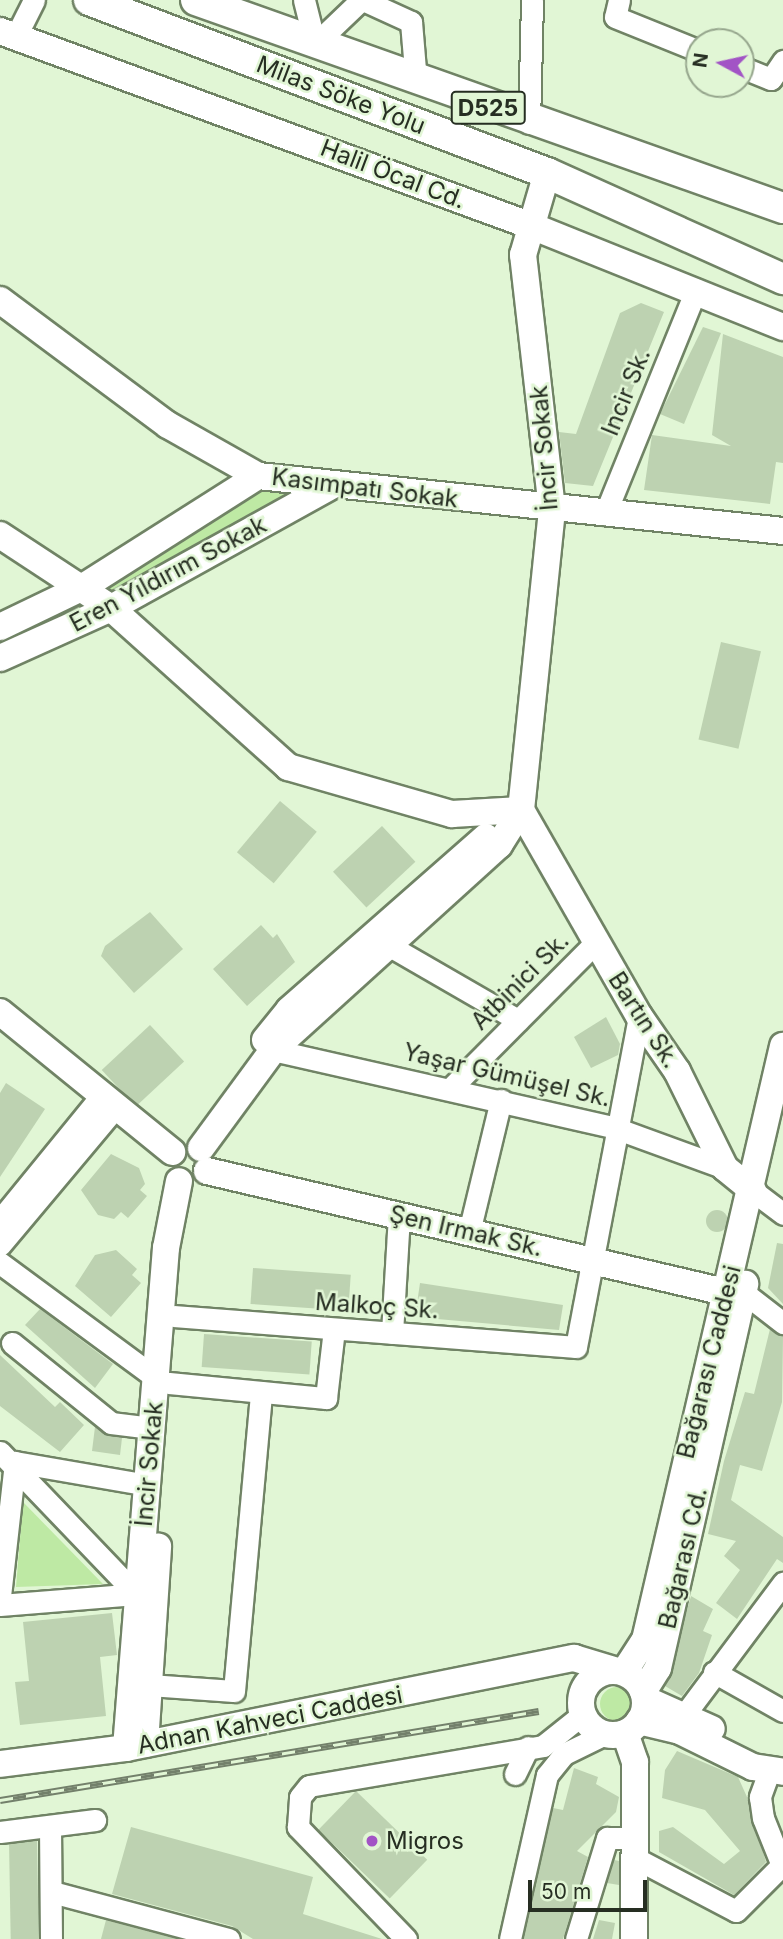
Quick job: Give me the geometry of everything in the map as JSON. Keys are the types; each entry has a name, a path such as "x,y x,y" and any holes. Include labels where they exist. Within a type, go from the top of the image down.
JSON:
{"highway":[{"name":"Milas Söke Yolu","path":"89,0 547,173 783,279"},
{"name":"Milas Söke Yolu","path":"196,0 529,123 783,208"}],"main road":[{"name":"Halil Öcal Cd.","path":"5,40 529,225 783,327"},
{"name":"İncir Sokak","path":"135,1746 136,1594 152,1428 174,1317 190,1164 273,1050 499,845 521,810 552,509 523,255 529,225 547,173"},
{"name":"Kasımpatı Sokak","path":"0,300 168,425 258,476 552,509 783,531"},
{"name":"Eren Yıldırım Sokak","path":"0,627 83,587 258,476"},
{"name":"Eren Yıldırım Sokak","path":"0,658 111,608 333,485"},
{"path":"0,535 83,587 111,608 288,766 452,814 521,810"},
{"name":"İncir Sokak","path":"135,1746 149,1685 166,1248 190,1164 234,1076 289,1010 448,865 521,810"},
{"name":"Bartın Sk.","path":"521,810 639,1016 677,1071 725,1168 768,1202"},
{"path":"0,1012 190,1164"},
{"name":"Bağarası Caddesi","path":"620,1672 645,1640 734,1292 768,1202 783,1046"},
{"path":"768,1202 783,1134"},
{"name":"Şen Irmak Sk.","path":"190,1164 399,1216 734,1292"},
{"name":"Bağarası Cd.","path":"631,1716 658,1668 734,1292"},
{"name":"Adnan Kahveci Caddesi","path":"0,1764 135,1746 540,1669 574,1658 620,1672"},
{"path":"540,1669 562,1674 583,1704 680,1731 753,1767 779,1769"},
{"path":"583,1704 596,1676 620,1672 631,1716 635,1762 634,1939"},
{"path":"631,1716 685,1714 759,1753 779,1769"}],"street":[{"path":"5,40 33,0"},
{"path":"304,0 315,44 362,0 411,22 416,82"},
{"path":"529,123 532,0"},
{"path":"620,0 615,18 685,46"},
{"path":"755,73 771,79 783,61"},
{"name":"Incir Sk.","path":"605,514 696,290"},
{"name":"Atbinici Sk.","path":"452,1087 596,943"},
{"path":"388,944 518,1020"},
{"path":"591,1260 639,1016"},
{"name":"Yaşar Gümüşel Sk.","path":"273,1050 452,1087 615,1128 725,1168"},
{"path":"469,1232 501,1100"},
{"path":"0,1220 109,1101"},
{"path":"0,1245 109,1101"},
{"path":"392,1334 399,1216"},
{"name":"Malkoç Sk.","path":"174,1317 576,1346 591,1260"},
{"path":"0,1264 162,1380 326,1398 334,1329"},
{"path":"734,1292 783,1323"},
{"path":"12,1343 110,1423 152,1428"},
{"path":"149,1685 234,1691 261,1392"},
{"path":"8,1457 148,1485"},
{"path":"8,1457 136,1594"},
{"path":"0,1596 8,1457"},
{"path":"685,1714 783,1583"},
{"path":"0,1605 136,1594"},
{"path":"714,1672 783,1710"},
{"path":"406,1939 298,1827 300,1797 309,1786 543,1746 583,1704"},
{"path":"510,1939 547,1775 564,1754 631,1716"},
{"path":"528,1747 547,1775"},
{"path":"515,1774 528,1747"},
{"path":"576,1939 607,1838 636,1848 736,1911 782,1867 760,1797 779,1769"},
{"path":"0,1832 95,1820"},
{"path":"50,1826 51,1939"},
{"path":"52,1892 229,1939"}],"green space":[{"path":"258,476 333,485 0,658 0,627"},
{"path":"23,1502 103,1584 16,1587"},
{"path":"617,1687 629,1692 634,1704 629,1716 617,1721 605,1716 600,1704 605,1692"}],"building":[{"path":"641,303 664,312 593,486 565,483 559,432 576,434 620,313"},
{"path":"703,327 721,333 684,424 660,414"},
{"path":"723,334 783,357 783,463 776,462 770,504 644,490 652,435 731,446 712,435"},
{"path":"721,642 761,651 738,749 699,739"},
{"path":"280,801 317,832 274,883 237,852"},
{"path":"382,826 415,862 366,908 333,872"},
{"path":"150,912 183,949 134,993 101,956 105,946"},
{"path":"261,925 273,938 277,934 295,962 247,1006 213,969"},
{"path":"606,1017 620,1044 618,1055 591,1068 574,1037"},
{"path":"150,1025 184,1062 136,1107 102,1070"},
{"path":"6,1083 45,1109 0,1177 0,1093"},
{"path":"111,1154 139,1168 145,1184 140,1190 147,1196 128,1218 121,1212 114,1219 98,1215 81,1190"},
{"path":"717,1210 725,1213 728,1221 725,1229 717,1232 709,1229 706,1221 709,1213"},
{"path":"777,1243 783,1244 783,1304 768,1288"},
{"path":"116,1250 137,1269 132,1275 141,1283 111,1317 75,1286 95,1255"},
{"path":"253,1268 351,1275 348,1311 250,1304"},
{"path":"420,1283 563,1305 559,1330 415,1317"},
{"path":"40,1309 113,1364 95,1388 25,1325"},
{"path":"770,1329 783,1336 782,1402 762,1471 740,1465 731,1500 783,1537 783,1563 777,1559 737,1619 716,1603 740,1570 724,1556 736,1541 708,1534 724,1461 745,1392 754,1394"},
{"path":"204,1334 312,1342 309,1374 202,1367"},
{"path":"0,1355 55,1407 60,1402 84,1425 60,1452 0,1406"},
{"path":"95,1427 122,1438 120,1455 92,1451"},
{"path":"691,1596 713,1609 703,1631 712,1635 699,1673 682,1696 665,1686"},
{"path":"112,1613 117,1655 100,1657 106,1716 20,1725 15,1682 29,1681 23,1622"},
{"path":"677,1751 738,1777 747,1797 766,1862 734,1895 659,1852 659,1831 673,1827 724,1864 740,1851 705,1810 662,1798 665,1770"},
{"path":"574,1768 598,1777 596,1784 619,1797 616,1812 577,1851 588,1857 563,1939 523,1939 553,1808 563,1810"},
{"path":"356,1791 427,1860 390,1899 318,1830"},
{"path":"131,1827 313,1877 303,1914 382,1939 253,1939 232,1926 112,1894"},
{"path":"9,1841 37,1841 39,1939 11,1939"},
{"path":"614,1860 619,1861 619,1885 607,1883"},
{"path":"106,1920 178,1939 101,1939"},
{"path":"599,1920 615,1923 612,1939 593,1939"}],"railway":[{"path":"0,1800 539,1711"}],"place":[{"name":"Migros","path":"372,1841"}]}
